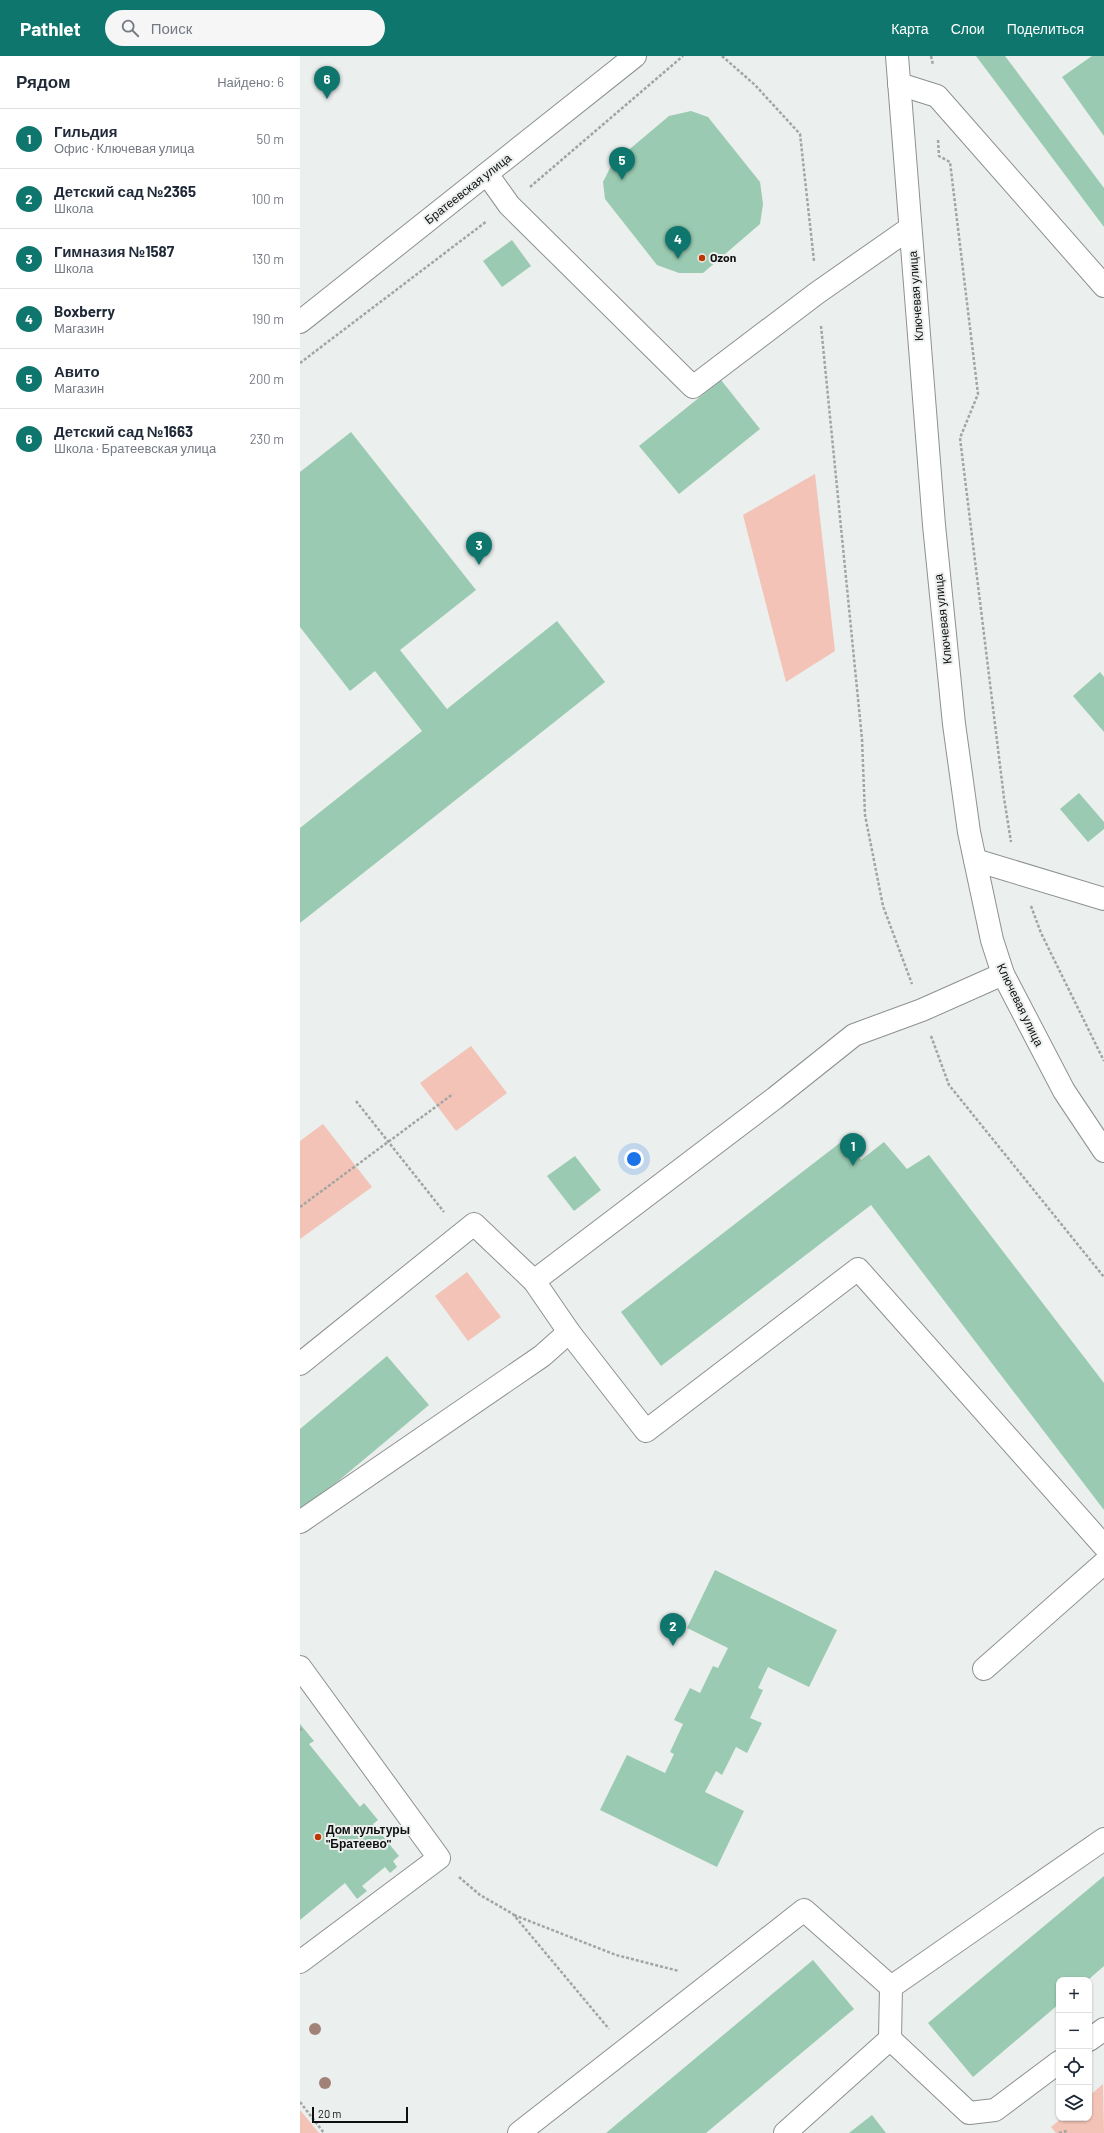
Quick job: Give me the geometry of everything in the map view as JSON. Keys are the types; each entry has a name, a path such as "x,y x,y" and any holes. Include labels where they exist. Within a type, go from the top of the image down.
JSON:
{"street":[{"name":"Братеевская улица","path":"300,322 635,56"},
{"name":"Ключевая улица","path":"897,56 929,471 954,724 969,832 992,940 1003,974 1064,1091 1104,1151"},
{"path":"899,84 937,96 1104,286"},
{"path":"487,174 509,205 693,387 817,293 910,228"},
{"path":"975,860 1104,899"},
{"path":"534,1281 775,1098 854,1035 922,1010 1003,974"},
{"path":"300,1364 474,1224 534,1281 569,1332 646,1431 858,1269 1104,1546"},
{"path":"300,1522 542,1356 569,1332"},
{"path":"984,1669 1104,1563"},
{"path":"300,1667 439,1858 300,1962"},
{"path":"890,1987 1104,1839"},
{"path":"518,2133 804,1910 890,1987 890,2039 969,2113 995,2110 1056,2064"},
{"path":"1092,2038 1104,2029"},
{"path":"785,2133 890,2039"}],"path":[{"path":"722,56 755,85 800,134 862,739 865,815 883,906 948,1085 1104,1277"},
{"path":"931,56 937,96 939,156 950,162 978,394 960,438 1004,798 1013,854 1042,933 1104,1061"},
{"path":"300,1207 453,1094"},
{"path":"356,1101 461,1234"},
{"path":"439,1858 480,1895 513,1914 616,1955 678,1971 685,1971"},
{"path":"513,1914 626,2049"},
{"path":"300,2102 324,2133"},
{"path":"1059,2133 1067,2131"}],"shaded area":[{"path":"815,474 835,651 786,682 743,515"},
{"path":"471,1046 507,1093 456,1131 420,1083"},
{"path":"323,1124 372,1187 300,1239 300,1141"},
{"path":"467,1272 501,1317 468,1341 435,1296"},
{"path":"1103,2084 1104,2133 1056,2133 1051,2127 1058,2121 1092,2121 1092,2093"},
{"path":"300,2110 319,2133 300,2133"}],"building":[{"path":"976,56 1005,56 1104,188 1104,227"},
{"path":"1092,56 1104,56 1104,136 1062,77"},
{"path":"691,111 708,117 760,182 763,204 760,224 703,273 679,273 657,265 605,199 603,182 612,164 669,116"},
{"path":"512,240 531,266 502,287 483,261"},
{"path":"721,380 760,429 679,494 639,446"},
{"path":"351,432 476,590 400,650 447,709 557,621 605,682 300,923 300,828 422,731 375,671 350,691 300,627 300,472"},
{"path":"1100,672 1104,677 1104,732 1073,696"},
{"path":"1079,793 1104,822 1104,829 1088,842 1060,809"},
{"path":"845,1139 861,1160 884,1142 907,1169 929,1155 1104,1383 1104,1510 871,1205 661,1366 621,1312"},
{"path":"575,1156 601,1190 574,1211 547,1176"},
{"path":"387,1356 429,1405 300,1513 300,1429"},
{"path":"715,1570 837,1630 809,1687 768,1667 758,1688 763,1690 750,1718 762,1723 747,1753 736,1747 722,1775 716,1771 705,1792 744,1811 717,1867 600,1810 627,1755 665,1773 674,1754 670,1752 683,1724 674,1720 690,1688 700,1693 713,1666 718,1668 728,1648 687,1628"},
{"path":"300,1724 314,1741 309,1744 360,1807 364,1803 378,1820 373,1824 399,1856 393,1861 397,1867 390,1873 385,1867 362,1886 367,1891 357,1899 345,1883 300,1920"},
{"path":"1104,1876 1104,1966 1091,1977 1056,1977 1056,2007 973,2077 928,2023"},
{"path":"813,1960 854,2009 706,2133 606,2133"},
{"path":"872,2115 886,2133 849,2133"}],"place":[{"name":"Детский сад №1663","path":"327,99"},
{"name":"Авито","path":"622,180"},
{"name":"Ozon","path":"702,258"},
{"name":"Boxberry","path":"678,259"},
{"name":"Гимназия №1587","path":"479,565"},
{"name":"Гильдия","path":"853,1166"},
{"name":"Детский сад №2365","path":"673,1646"},
{"name":"Дом культуры \"Братеево\"","path":"318,1837"}]}
